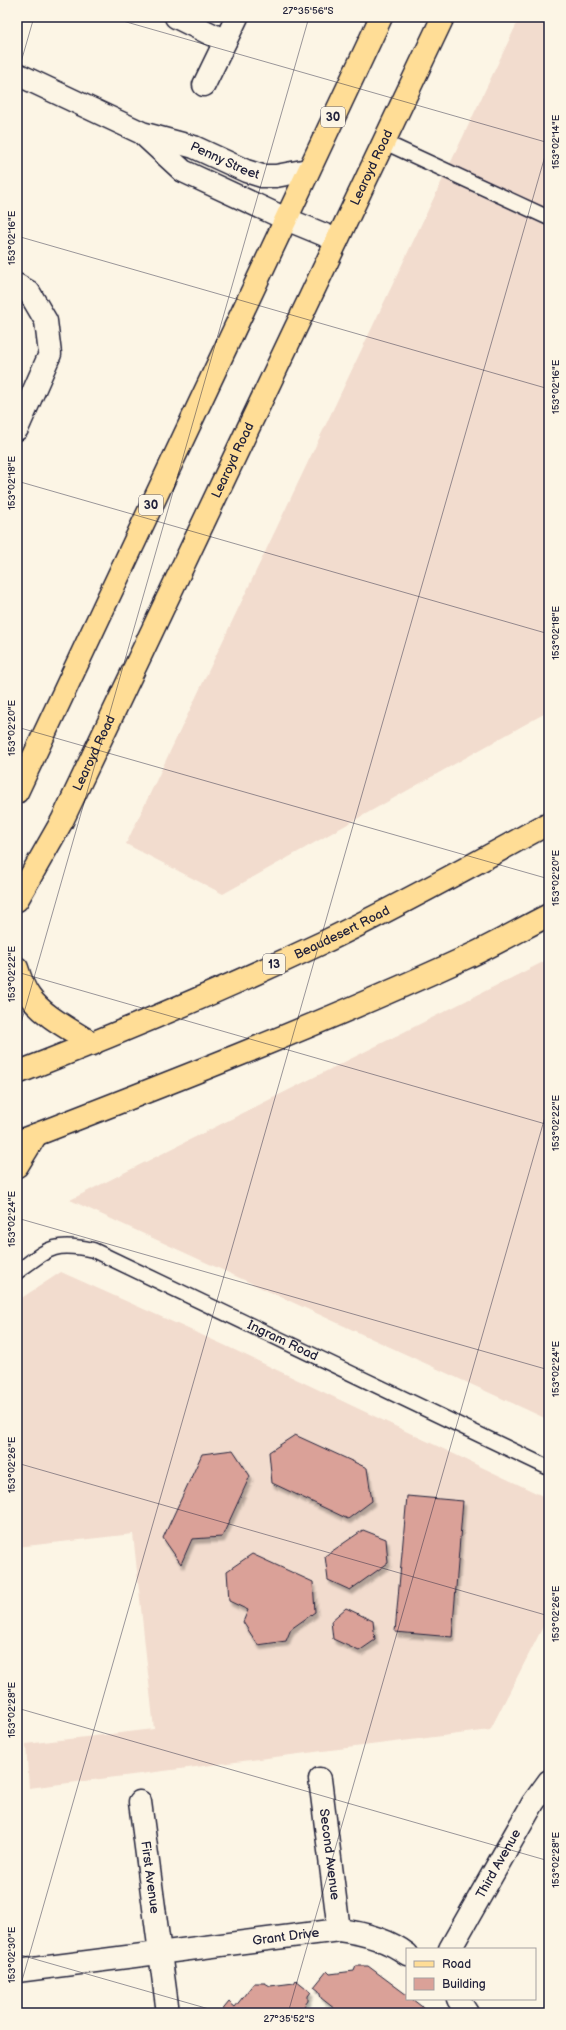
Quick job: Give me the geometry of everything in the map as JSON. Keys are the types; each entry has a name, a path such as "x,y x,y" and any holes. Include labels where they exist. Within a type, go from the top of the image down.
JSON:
{"main road":[{"name":"30","path":"17,792 381,17"},
{"name":"Learoyd Road","path":"17,900 65,813 443,17"},
{"name":"Beaudesert Road","path":"17,1073 93,1044 323,942 451,877 549,823"},
{"path":"17,1166 26,1138 237,1055 372,998 466,957 549,915"},
{"path":"17,968 22,983 34,1002 43,1011 93,1044"}],"street":[{"path":"176,17 225,41"},
{"path":"204,85 237,17"},
{"name":"Penny Street","path":"17,74 142,133 194,147 246,172 262,176 276,176 308,170"},
{"name":"Penny Street","path":"142,133 183,171 286,219 337,240"},
{"path":"17,285 29,292 46,321 50,354 17,429"},
{"name":"Second Avenue","path":"320,1779 339,1930"},
{"name":"Third Avenue","path":"451,1948 533,1803 549,1781"},
{"name":"First Avenue","path":"140,1802 160,1953"},
{"name":"Grant Drive","path":"17,1971 339,1930 374,1937 406,1953"},
{"path":"160,1953 168,2013"},
{"path":"459,2000 467,2013"}],"lane":[{"path":"384,142 549,218"},
{"name":"Ingram Road","path":"17,1272 43,1253 56,1246 72,1245 93,1250 549,1468"}],"shaded area":[{"path":"520,17 549,17 549,711 223,894 126,844"},
{"path":"549,959 549,1420 70,1200"},
{"path":"61,1272 224,1345 549,1499 549,1615 490,1730 29,1788 26,1744 154,1729 133,1534 17,1547 17,1301"}],"building":[{"path":"295,1435 367,1468 372,1501 348,1519 272,1483 269,1452"},
{"path":"233,1450 250,1476 222,1537 192,1539 181,1564 163,1538 202,1454"},
{"path":"407,1496 463,1501 452,1637 395,1632"},
{"path":"363,1530 386,1539 388,1563 350,1590 328,1580 325,1556"},
{"path":"252,1554 313,1582 315,1612 291,1629 286,1641 258,1645 243,1622 248,1610 229,1601 227,1571"},
{"path":"346,1608 373,1621 375,1640 359,1651 333,1639 331,1621"},
{"path":"356,1966 368,1966 406,1994 406,2000 413,2000 430,2013 340,2013 321,1998 319,1991 314,1987 327,1971 330,1974 354,1971"},
{"path":"296,1980 311,1992 308,1996 308,2001 299,2013 220,2013 229,2002 235,2007 254,1983 265,1983 270,1986 294,1983"}]}
